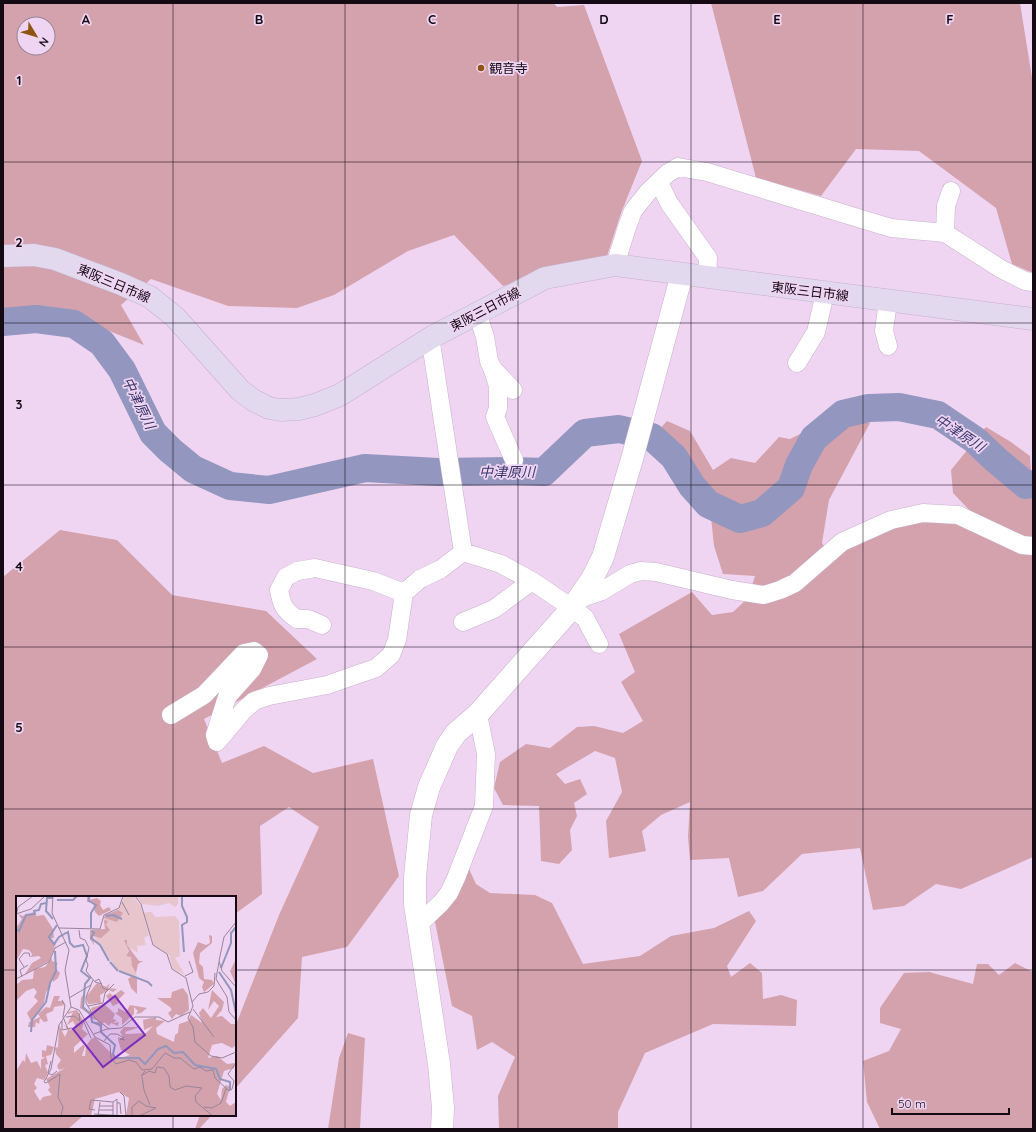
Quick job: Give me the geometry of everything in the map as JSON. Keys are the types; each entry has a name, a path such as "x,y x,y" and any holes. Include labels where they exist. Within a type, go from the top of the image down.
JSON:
{"main road":[{"name":"東阪三日市線","path":"3,256 34,255 55,259 121,284 150,297 175,317 240,390 269,408 281,410 299,409 315,405 340,395 432,337 477,312 545,278 615,265 1033,319"}],"street":[{"path":"615,265 633,211 648,192 668,173 678,168 690,168 891,228 945,233 1001,269 1024,281 1033,282"},
{"path":"659,182 669,203 708,258 706,277"},
{"path":"945,233 946,206 951,191"},
{"path":"442,1129 443,1108 439,1064 418,925 415,876 418,839 423,808 429,787 447,746 456,733 478,714 575,603 592,580 603,556 632,459 682,274"},
{"path":"797,363 816,332 825,293"},
{"path":"888,301 884,331 888,346"},
{"path":"477,312 485,337 489,361 494,370 498,386 498,408 495,417 514,460"},
{"path":"432,337 431,343 464,552"},
{"path":"494,370 514,390"},
{"path":"575,603 602,591 630,574 641,571 656,572 732,590 764,595 795,583 842,542 891,520 923,514 958,515 1022,545 1033,546"},
{"path":"464,552 501,564 575,603 599,644"},
{"path":"171,715 204,695 244,653 254,651 259,656 252,669 227,697 215,735 217,742 242,712 254,701 269,696 327,685 376,668 391,655 397,640 404,593 420,579 441,569 464,552"},
{"path":"322,625 308,618 297,620 285,611 279,590 286,577 297,571 315,568 373,581 404,593"},
{"path":"463,622 494,609 532,581"},
{"path":"418,925 441,903 449,893 484,806 486,754 478,714"}],"shaded area":[{"path":"3,3 554,3 557,7 584,5 642,161 621,213 606,259 503,286 454,235 408,251 334,295 297,308 228,306 151,279 121,305 144,345 47,306 3,315"},
{"path":"711,3 1020,3 1033,84 1033,273 1012,264 996,208 919,151 856,149 821,196 756,178"},
{"path":"667,421 690,431 713,470 731,458 755,463 779,437 790,439 802,433 795,460 816,463 826,436 843,421 870,423 829,500 822,543 833,559 853,544 902,524 953,521 974,515 953,493 951,470 986,427 1011,442 1030,456 1031,474 1033,474 1033,857 961,889 936,884 904,906 873,910 860,848 802,854 763,891 738,897 729,858 690,860 688,837 690,802 661,815 642,831 646,851 609,858 606,821 622,792 615,758 595,751 556,774 565,784 580,779 587,794 574,803 577,816 570,830 572,850 559,864 541,861 539,806 503,805 494,788 500,762 526,744 550,748 577,727 594,726 623,733 643,721 621,682 635,672 619,634 692,592 712,615 733,612 748,598 755,576 723,574 714,546 711,517 704,484 657,432"},
{"path":"60,530 117,540 172,595 266,611 317,659 204,719 222,763 264,746 313,773 373,759 399,876 347,947 302,957 298,1018 236,1088 236,1024 279,915 319,827 289,807 260,826 262,894 236,913 236,896 16,896 16,1116 83,1116 68,1129 3,1129 3,577"},
{"path":"469,869 476,884 490,893 535,895 552,903 583,964 640,956 671,936 714,928 749,911 756,921 727,966 731,977 750,963 762,973 763,999 781,995 797,1000 796,1026 713,1024 645,1053 618,1112 618,1129 499,1129 498,1096 515,1057 492,1042 477,1050 472,1016 452,1006 435,922 435,915"},
{"path":"1015,963 1033,972 1033,1129 880,1129 867,1102 863,1061 889,1051 901,1029 880,1023 880,1008 904,973 929,972 973,984 977,964 988,964 999,975"},
{"path":"348,1033 365,1038 360,1129 328,1129 339,1058"},
{"path":"200,1116 211,1116 199,1129 195,1129"}],"waterway":[{"name":"中津原川","path":"3,322 36,319 74,324 102,343 122,370 153,433 170,450 193,469 230,486 269,490 365,468 438,472 544,472 585,433 619,429 652,437 674,457 692,486 708,504 740,519 762,513 791,488 799,465 814,438 843,414 869,408 899,407 938,415 975,440 1026,485 1033,484"}],"place":[{"name":"観音寺","path":"481,68"}]}
